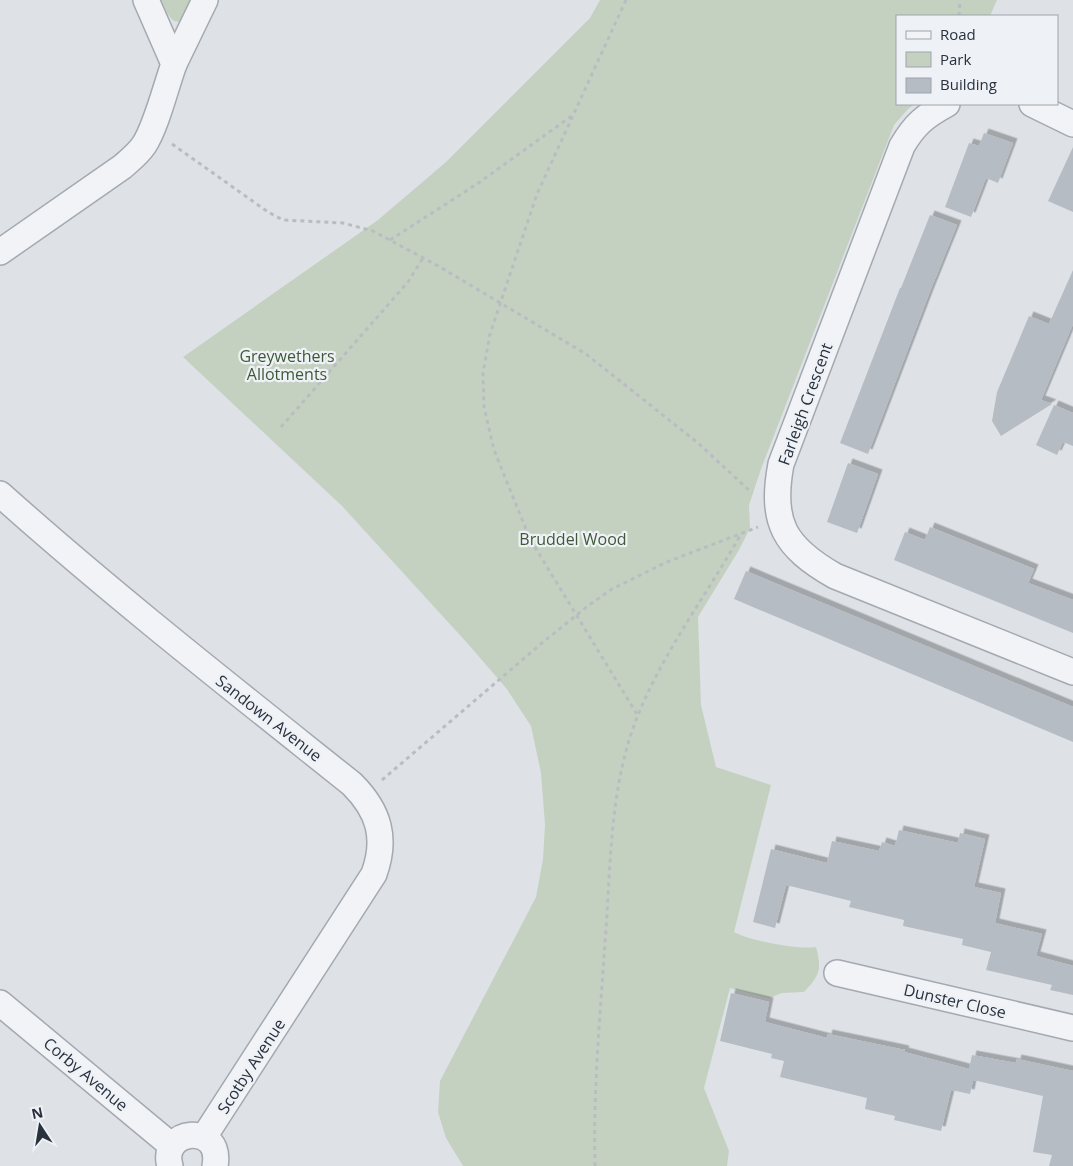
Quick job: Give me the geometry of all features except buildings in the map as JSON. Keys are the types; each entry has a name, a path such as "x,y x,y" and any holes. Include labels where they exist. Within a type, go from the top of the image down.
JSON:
{"street":[{"path":"146,0 174,64"},
{"path":"0,252 122,167 144,144 152,129 174,64 205,0"},
{"name":"Farleigh Crescent","path":"946,105 930,113 912,130 902,146 781,464 777,484 780,521 790,541 801,554 835,576 1073,672"},
{"path":"1034,105 1073,124"},
{"name":"Sandown Avenue","path":"0,494 156,628 352,784 364,796 376,818 381,844 380,858 374,874 297,995"},
{"name":"Dunster Close","path":"837,974 1073,1028"},
{"name":"Scotby Avenue","path":"204,1137 297,995"},
{"name":"Corby Avenue","path":"0,1003 171,1156"},
{"path":"171,1156 178,1139 186,1135 195,1134 204,1137 213,1145 217,1157 215,1166"}],"path":[{"path":"626,0 537,194 499,303 490,334 483,373 484,406 494,450 530,539 638,716"},
{"path":"959,15 960,0"},
{"path":"390,240 477,184 573,115"},
{"path":"152,129 268,212 283,220 344,223 373,232 423,258 586,354 698,443 753,494"},
{"path":"281,427 408,282 423,258"},
{"path":"364,796 576,615 612,589 667,562 741,534 670,651 638,716 618,788 596,1089 595,1166"}],"green space":[{"path":"161,0 193,0 184,18 176,22 164,8"},
{"path":"600,0 997,0 990,15 896,15 896,105 914,105 894,125 761,469 749,505 750,528 739,550 698,617 701,705 716,767 771,785 734,932 751,939 775,944 808,948 816,947 819,961 816,976 804,992 782,993 769,998 730,988 704,1088 729,1151 727,1166 463,1166 446,1138 438,1112 440,1081 536,897 543,859 545,825 541,773 531,726 506,688 342,506 183,357 378,220 446,162 590,18"}],"park label":[{"name":"Greywethers Allotments","path":"287,365"},
{"name":"Bruddel Wood","path":"573,539"}]}
